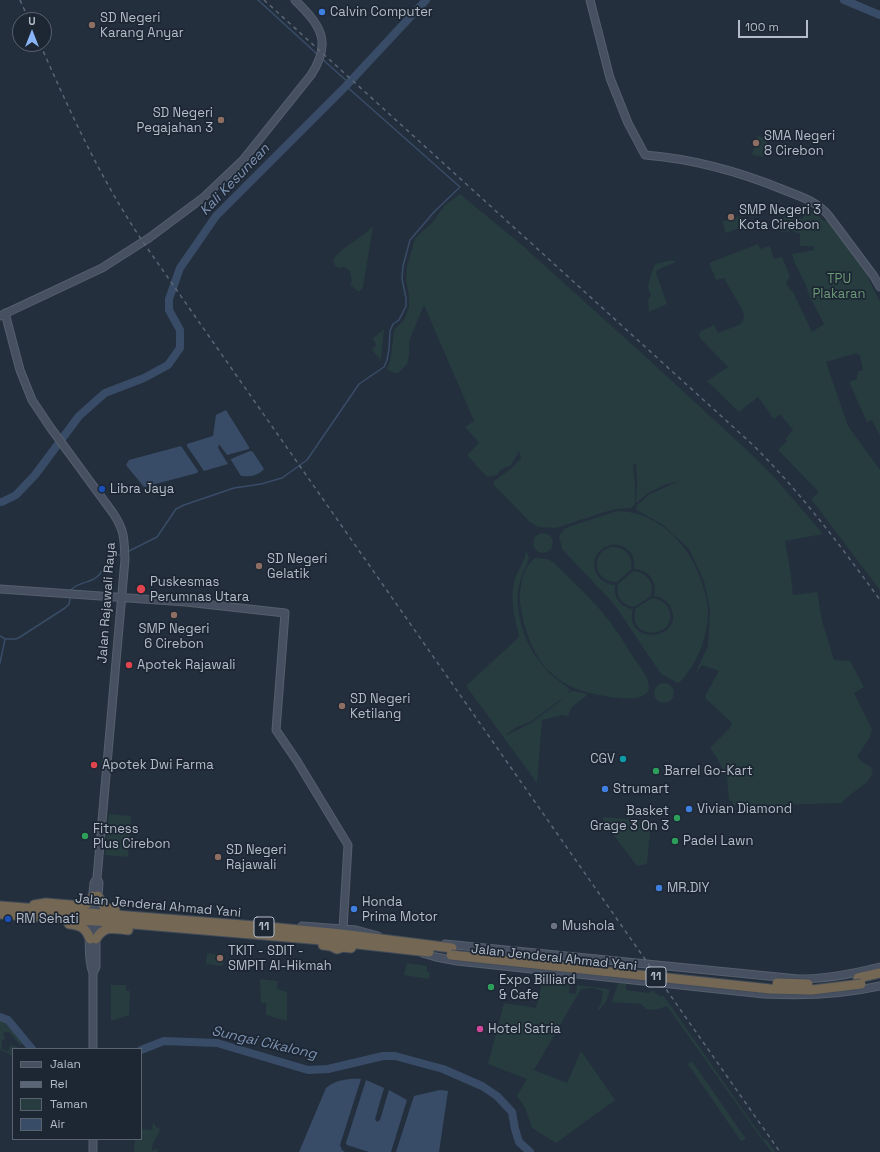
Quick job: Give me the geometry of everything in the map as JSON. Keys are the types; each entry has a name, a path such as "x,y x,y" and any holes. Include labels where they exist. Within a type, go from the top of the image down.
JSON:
{"highway":[{"path":"5,906 46,903 81,906 88,903 96,896 105,908 120,912 127,916"},
{"name":"Jalan Jenderal Ahmad Yani","path":"5,906 94,917 137,925 291,933 386,940 433,946 451,951"},
{"name":"Jalan Jenderal Ahmad Yani","path":"0,914 35,917 127,916 291,933 302,943 331,946 337,949 343,947 368,949 375,945 416,950 451,951 718,984 788,990 834,988 878,979"},
{"path":"35,917 44,922 80,926 85,929 93,939 106,929 128,930 137,925"}],"street":[{"path":"3,314 96,271 126,254 204,197 243,160 311,75 320,56 322,41 321,33 312,16 295,0"},
{"path":"590,2 610,78 628,123 645,155 680,158 735,171 813,203 827,213 873,275 880,287"},
{"name":"Jalan Rajawali Raya","path":"3,314 22,375 32,400 121,525 124,535 125,556 97,878 99,883 94,917 93,939 96,967 93,973 93,1048"},
{"path":"0,589 186,602 285,613 276,730 297,761 348,845 342,929"},
{"path":"291,933 302,926 342,929 368,933 386,940"},
{"name":"Jalan Jenderal Ahmad Yani","path":"433,946 452,944 798,979 831,978 857,974 880,967"},
{"name":"Jalan Jenderal Ahmad Yani","path":"416,950 445,959 790,996 835,994 878,979"},
{"path":"603,977 610,973 611,968 610,963 604,960"},
{"path":"93,1140 93,1152"}],"green space":[{"path":"757,136 768,139 763,157 752,155"},
{"path":"460,194 523,246 748,451 776,479 823,534 785,541 793,595 817,592 822,621 834,660 850,661 864,687 854,693 872,729 870,737 857,757 871,767 873,774 867,782 842,803 733,805 733,801 729,801 727,779 717,758 710,748 730,728 732,723 706,699 705,696 719,671 702,665 695,674 708,646 710,609 704,581 689,549 662,524 636,510 637,505 650,494 679,481 664,485 650,492 636,503 637,482 636,464 634,464 635,504 631,508 615,509 556,528 538,527 530,522 493,484 494,481 521,459 519,451 511,465 500,470 497,475 487,477 467,455 479,443 465,427 474,421 424,305 409,341 409,356 407,364 398,373 387,370 391,357 394,330 404,320 409,307 409,296 406,280 407,267 415,238 432,223 445,205"},
{"name":"TPU Plakaran","path":"806,207 817,213 816,214 824,221 826,220 833,228 869,277 868,278 880,302 880,436 872,420 867,422 849,382 857,379 858,372 863,370 860,356 857,353 826,362 848,426 880,470 880,590 811,499 819,492 778,450 787,441 785,439 793,430 780,414 774,419 758,397 739,412 707,381 728,367 700,338 699,334 701,331 714,325 718,333 741,324 744,317 743,311 724,278 716,280 709,263 758,244 760,249 770,246 774,259 782,257 790,276 786,283 794,294 812,332 824,324 810,297 792,254 814,250 814,246 800,246 800,234 792,231 781,232 781,229 778,229 779,218 787,216 803,219"},
{"path":"740,216 744,226 726,233 722,222"},
{"path":"372,227 363,287 360,291 357,291 350,284 352,281 350,271 344,267 338,268 334,264 333,260 341,251"},
{"path":"672,260 676,262 657,270 656,273 667,304 649,312 648,300 651,295 648,288 654,266 656,264"},
{"path":"384,329 381,360 372,350 376,345 372,339"},
{"path":"617,511 633,513 648,518 661,525 673,535 683,547 699,574 708,605 708,612 707,625 700,652 691,668 680,682 678,683 661,674 614,604 562,549 559,536 564,529","holes":["616,545 625,548 632,554 634,569 644,572 651,577 655,586 654,596 664,600 670,606 673,619 670,627 662,633 654,635 644,634 637,629 632,621 633,609 621,604 615,594 615,585 600,579 596,573 594,566 598,554 603,548"]},
{"path":"543,533 550,536 553,543 550,550 543,553 536,550 533,543 536,536"},
{"path":"611,547 624,550 630,557 632,565 631,570 617,582 609,581 603,578 597,567 599,555 604,550"},
{"path":"526,550 529,558 518,590 518,611 520,621 532,651 546,670 570,690 567,694 574,691 587,694 571,708 568,716 562,715 542,720 537,783 466,686 518,638 519,634 514,612 513,590 516,576","holes":["565,696 531,723 507,735 517,727 530,722"]},
{"path":"535,558 548,559 554,563 603,613 615,628 645,675 649,683 646,694 639,697 616,698 590,693 561,681 543,664 529,639 523,621 520,602 520,590 525,572 527,567"},
{"path":"633,571 646,576 652,587 651,596 634,607 626,604 620,599 617,588 618,584"},
{"path":"652,598 660,600 666,605 669,610 670,620 667,627 652,633 644,631 638,627 635,619 636,608"},
{"path":"664,683 671,686 674,693 671,700 664,703 657,700 654,693 657,686"},
{"path":"109,814 131,816 128,857 105,855"},
{"path":"603,817 651,821 647,864 637,866 612,833 605,827"},
{"path":"207,953 224,956 223,966 206,964"},
{"path":"407,963 427,966 427,972 430,972 429,979 404,975"},
{"path":"260,979 278,981 277,989 287,992 287,1021 266,1015 266,1003 261,1003"},
{"path":"543,980 570,984 569,993 576,994 577,985 610,989 606,1002 600,1010 598,1009 602,1000 603,991 593,988 581,989 534,1070 567,1083 581,1051 615,1100 556,1143 532,1128 525,1108 517,1096 527,1079 488,1064 504,1003 536,1008"},
{"path":"620,981 644,983 643,986 626,984 626,990 649,993 652,990 661,997 663,995 764,1140 766,1139 775,1152 772,1152 763,1141 667,1006 656,1010 646,1009 641,1004 612,1002"},
{"path":"111,985 126,985 126,991 130,991 129,1015 111,1021"},
{"path":"0,1020 6,1024 23,1043 20,1045 9,1032 3,1033 5,1039 1,1041 1,1049 8,1051 11,1044 19,1048 12,1048 12,1056 0,1050"},
{"path":"692,1061 746,1139 741,1141 689,1066 688,1064"},
{"path":"153,1122 156,1127 160,1129 152,1148 152,1151 156,1149 158,1150 157,1152 134,1152 135,1140 142,1140 142,1129 152,1130"}],"water":[{"path":"226,410 249,449 227,455 219,444 218,448 228,464 204,471 187,444 213,436 216,415"},
{"path":"181,446 198,471 197,473 144,487 126,465 129,460"},
{"path":"250,451 253,452 264,469 253,476 241,476 231,459"},
{"path":"361,1079 340,1145 342,1150 345,1152 299,1152 326,1088 343,1080"},
{"path":"366,1080 384,1088 375,1119 377,1122 380,1120 389,1090 407,1100 391,1152 369,1152 347,1145 346,1143"},
{"path":"440,1090 448,1091 439,1152 396,1152 414,1096"}],"waterway":[{"path":"258,0 317,54"},
{"name":"Kali Kesunean","path":"0,502 16,495 35,475 79,416 105,393 144,378 168,365 180,348 180,330 169,310 169,299 180,268 216,216 345,87 426,0"},
{"name":"Kali Kesunean","path":"844,0 880,15"},
{"path":"321,58 349,83"},
{"path":"127,552 157,537 176,509 184,505 234,488 261,484 282,478 307,460 359,384 384,367 389,349 390,331 393,324 399,320 406,306 402,279 403,266 410,240 434,212 460,187 346,86"},
{"path":"71,590 76,586 97,577 102,572 110,558 122,554"},
{"path":"0,663 5,639 16,639 20,637 65,608 69,604 70,599"},
{"path":"0,636 5,639"},
{"name":"Sungai Cikalong","path":"0,1017 8,1020 31,1048"},
{"name":"Sungai Cikalong","path":"142,1050 164,1041 217,1043 308,1070 328,1069 383,1056 395,1056 443,1069 482,1086 497,1096 512,1112 519,1142 530,1152"}],"railway":[{"path":"20,0 25,12"},
{"path":"264,0 753,445 771,463 820,520 880,600"},
{"path":"44,52 75,121 100,170 143,242 780,1152"}],"place":[{"name":"Calvin Computer","path":"322,12"},
{"name":"SD Negeri Karang Anyar","path":"92,25"},
{"name":"SD Negeri Pegajahan 3","path":"221,120"},
{"name":"SMA Negeri 8 Cirebon","path":"756,143"},
{"name":"SMP Negeri 3 Kota Cirebon","path":"731,217"},
{"name":"Libra Jaya","path":"102,489"},
{"name":"SD Negeri Gelatik","path":"259,566"},
{"name":"Puskesmas Perumnas Utara","path":"141,589"},
{"name":"SMP Negeri 6 Cirebon","path":"174,615"},
{"name":"Apotek Rajawali","path":"129,665"},
{"name":"SD Negeri Ketilang","path":"342,706"},
{"name":"CGV","path":"623,759"},
{"name":"Apotek Dwi Farma","path":"94,765"},
{"name":"Barrel Go-Kart","path":"656,771"},
{"name":"Strumart","path":"605,789"},
{"name":"Vivian Diamond","path":"689,809"},
{"name":"Basket Grage 3 On 3","path":"677,818"},
{"name":"Fitness Plus Cirebon","path":"85,836"},
{"name":"Padel Lawn","path":"675,841"},
{"name":"SD Negeri Rajawali","path":"218,857"},
{"name":"MR.DIY","path":"659,888"},
{"name":"Honda Prima Motor","path":"354,909"},
{"name":"RM Sehati","path":"8,919"},
{"name":"Mushola","path":"554,926"},
{"name":"TKIT - SDIT - SMPIT Al-Hikmah","path":"220,958"},
{"name":"Expo Billiard & Cafe","path":"491,987"},
{"name":"Hotel Satria","path":"480,1029"}]}
